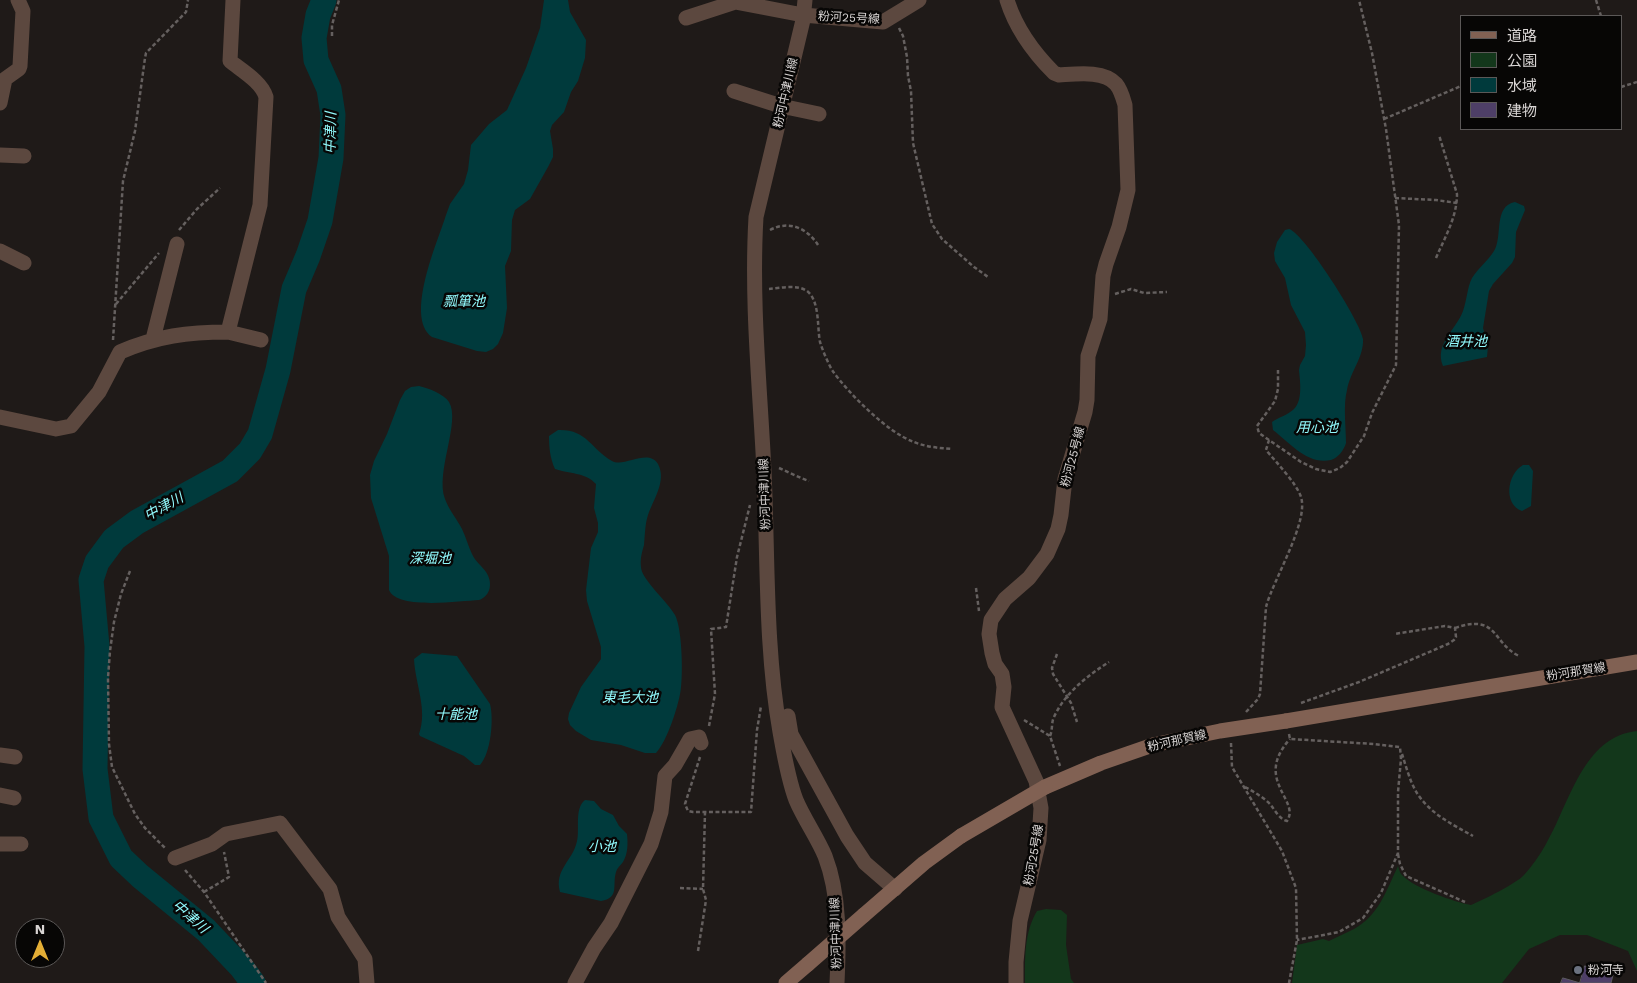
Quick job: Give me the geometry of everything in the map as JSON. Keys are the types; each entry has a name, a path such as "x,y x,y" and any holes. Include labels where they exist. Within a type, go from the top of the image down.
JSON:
{"main road":[{"name":"粉河那賀線","path":"786,983 924,863 961,836 1045,787 1100,763 1153,745 1220,731 1637,662"}],"street":[{"path":"0,103 5,79 19,69 20,66 23,12 18,0"},
{"path":"228,332 260,205 266,97 265,92 259,85 230,61 233,0"},
{"name":"粉河中津川線","path":"805,0 803,16 781,106 782,112 756,217 754,246 769,637 774,685 780,730 796,801 825,856 836,895 837,983"},
{"name":"粉河25号線","path":"686,18 735,2 803,16 883,22 919,0"},
{"name":"粉河25号線","path":"1007,0 1016,23 1026,39 1054,73 1059,75 1105,76 1115,83 1121,92 1125,105 1128,190 1119,227 1106,264 1100,319 1088,356 1085,412 1065,479 1062,514 1058,529 1047,554 1029,578 1006,599 991,620 989,634 995,664 1002,674 1004,687 1002,707 1036,781 1041,808 1039,840 1020,921 1016,983"},
{"path":"734,91 781,106 819,114"},
{"path":"0,155 24,156"},
{"path":"153,339 177,244"},
{"path":"0,251 24,263"},
{"path":"0,417 56,429 71,426 99,392 120,352 153,339 179,335 228,332 261,340"},
{"path":"774,685 784,687 791,734 847,836 865,863 895,889"},
{"path":"575,983 611,922 651,844 660,812 666,776 676,766 690,739 699,737 701,742"},
{"path":"0,755 16,757"},
{"path":"175,858 212,844 226,834 280,823 330,889 338,917 365,959 367,983"},
{"path":"0,844 21,844"}],"path":[{"path":"112,367 123,181 135,131 146,53 186,12 188,0"},
{"path":"332,36 332,25 339,0"},
{"path":"1278,370 1278,389 1275,401 1257,426 1259,433 1300,462 1316,469 1330,472 1340,468 1348,462 1364,436 1372,413 1396,365 1399,224 1384,119 1372,53 1359,0"},
{"path":"1596,0 1601,15"},
{"path":"890,18 898,28 905,45 908,76 912,91 913,143 932,224 942,239 988,277"},
{"path":"1622,86 1637,82"},
{"path":"1384,119 1460,86"},
{"path":"1436,258 1455,213 1457,203 1457,194 1439,135"},
{"path":"1395,198 1457,203"},
{"path":"754,246 765,234 781,225 799,228 812,235 818,245"},
{"path":"756,290 795,288 807,291 815,305 818,330 825,356 839,379 874,416 895,432 915,443 952,449"},
{"path":"1102,296 1115,295 1127,289 1144,293 1167,292"},
{"path":"1240,718 1258,699 1260,694 1266,607 1269,594 1294,538 1301,517 1302,503 1298,490 1266,450 1268,440"},
{"path":"764,468 783,468 809,481"},
{"path":"752,498 737,557 726,627 711,629 714,694 707,735 705,740 701,742 699,763 684,804 688,811 751,812 757,730 761,703"},
{"path":"130,571 114,622 108,678 109,744 112,767 135,814 145,828 175,858 204,892 266,983"},
{"path":"1394,634 1445,626 1455,628 1464,624 1489,627 1506,647 1520,656"},
{"path":"1244,787 1269,803 1284,821 1287,821 1290,813 1289,806 1276,778 1275,767 1282,748 1290,739 1292,720 1301,703 1359,682 1448,644 1456,637 1455,628"},
{"path":"1057,654 1052,668 1053,674 1072,703 1076,722"},
{"path":"1050,736 1053,729 1053,719 1068,696 1109,662"},
{"path":"1022,719 1050,736 1065,779"},
{"path":"1232,739 1230,746 1232,767 1282,851 1296,888 1297,940 1289,983"},
{"path":"1290,739 1374,744 1400,748"},
{"path":"1400,748 1415,788 1422,800 1437,814 1472,836"},
{"path":"1400,748 1398,792 1398,853 1400,864 1406,876 1466,902"},
{"path":"698,951 706,900 703,889 704,812"},
{"path":"204,892 229,877 229,870 220,838"},
{"path":"1297,940 1339,932 1363,918 1381,893 1398,853"},
{"path":"680,888 703,889"}],"green space":[{"path":"1637,731 1637,971 1628,951 1587,935 1560,935 1529,949 1502,983 1292,983 1297,945 1323,939 1329,941 1363,923 1381,902 1398,866 1402,875 1425,890 1471,905 1520,878 1544,848 1571,792 1591,759 1603,745 1619,736"},
{"path":"1046,909 1061,910 1067,915 1066,945 1071,979 1074,983 1025,983 1027,937 1037,911"}],"water":[{"name":"瓢箪池","path":"544,0 568,0 570,12 586,40 585,58 578,81 571,92 564,112 552,125 550,131 553,157 530,199 515,210 512,220 511,251 505,266 507,308 503,333 498,344 493,349 486,352 477,351 432,337 424,327 421,313 422,296 431,260 450,204 464,184 471,145 489,124 507,110 526,68 540,28"},
{"name":"酒井池","path":"1515,202 1524,206 1525,210 1516,232 1515,257 1489,291 1483,328 1488,346 1487,357 1443,366 1441,351 1463,311 1472,278 1497,245 1501,216 1504,209"},
{"name":"用心池","path":"1289,229 1307,245 1331,279 1353,315 1363,339 1363,346 1346,396 1346,443 1340,453 1331,460 1322,461 1314,459 1299,452 1273,430 1272,422 1292,411 1299,401 1299,370 1305,356 1306,345 1305,332 1291,305 1285,278 1275,261 1274,253 1277,242 1285,230"},
{"name":"深堀池","path":"419,386 443,396 449,402 452,411 452,422 443,475 443,488 445,499 462,529 472,554 490,580 488,592 479,600 444,603 416,602 394,596 389,590 389,556 371,498 370,475 400,400 405,391 411,387"},
{"name":"東毛大池","path":"558,430 582,436 612,461 623,462 648,458 658,464 660,470 660,484 646,522 641,567 645,578 675,615 681,639 682,680 676,712 656,753 645,753 621,745 591,740 576,731 570,725 568,719 581,687 601,659 601,647 587,601 586,590 591,548 598,532 598,523 594,508 596,484 582,475 555,469 550,452 549,436"},
{"path":"1523,465 1529,465 1533,471 1531,506 1522,511 1512,502 1509,489 1513,475"},
{"name":"十能池","path":"422,653 457,656 490,704 492,718 491,736 487,753 480,765 475,765 464,756 420,736 422,706 414,659"},
{"name":"小池","path":"585,800 594,801 601,809 613,815 619,826 627,834 627,852 625,859 616,872 613,894 611,897 601,901 560,892 560,877 575,848 580,809"}],"building":[{"path":"1585,966 1613,975 1611,983 1580,983"},
{"path":"1563,978 1570,980 1580,983 1561,983"}],"waterway":[{"name":"中津川","path":"253,983 242,968 206,930 121,858 101,818 95,769 97,646 91,580 97,562 114,539 137,522 230,471 250,451 260,434 278,370 294,289 320,221 331,158 333,115 329,89 316,60 314,38 318,15 324,0"}],"place":[{"name":"粉河寺","path":"1578,970"}]}
